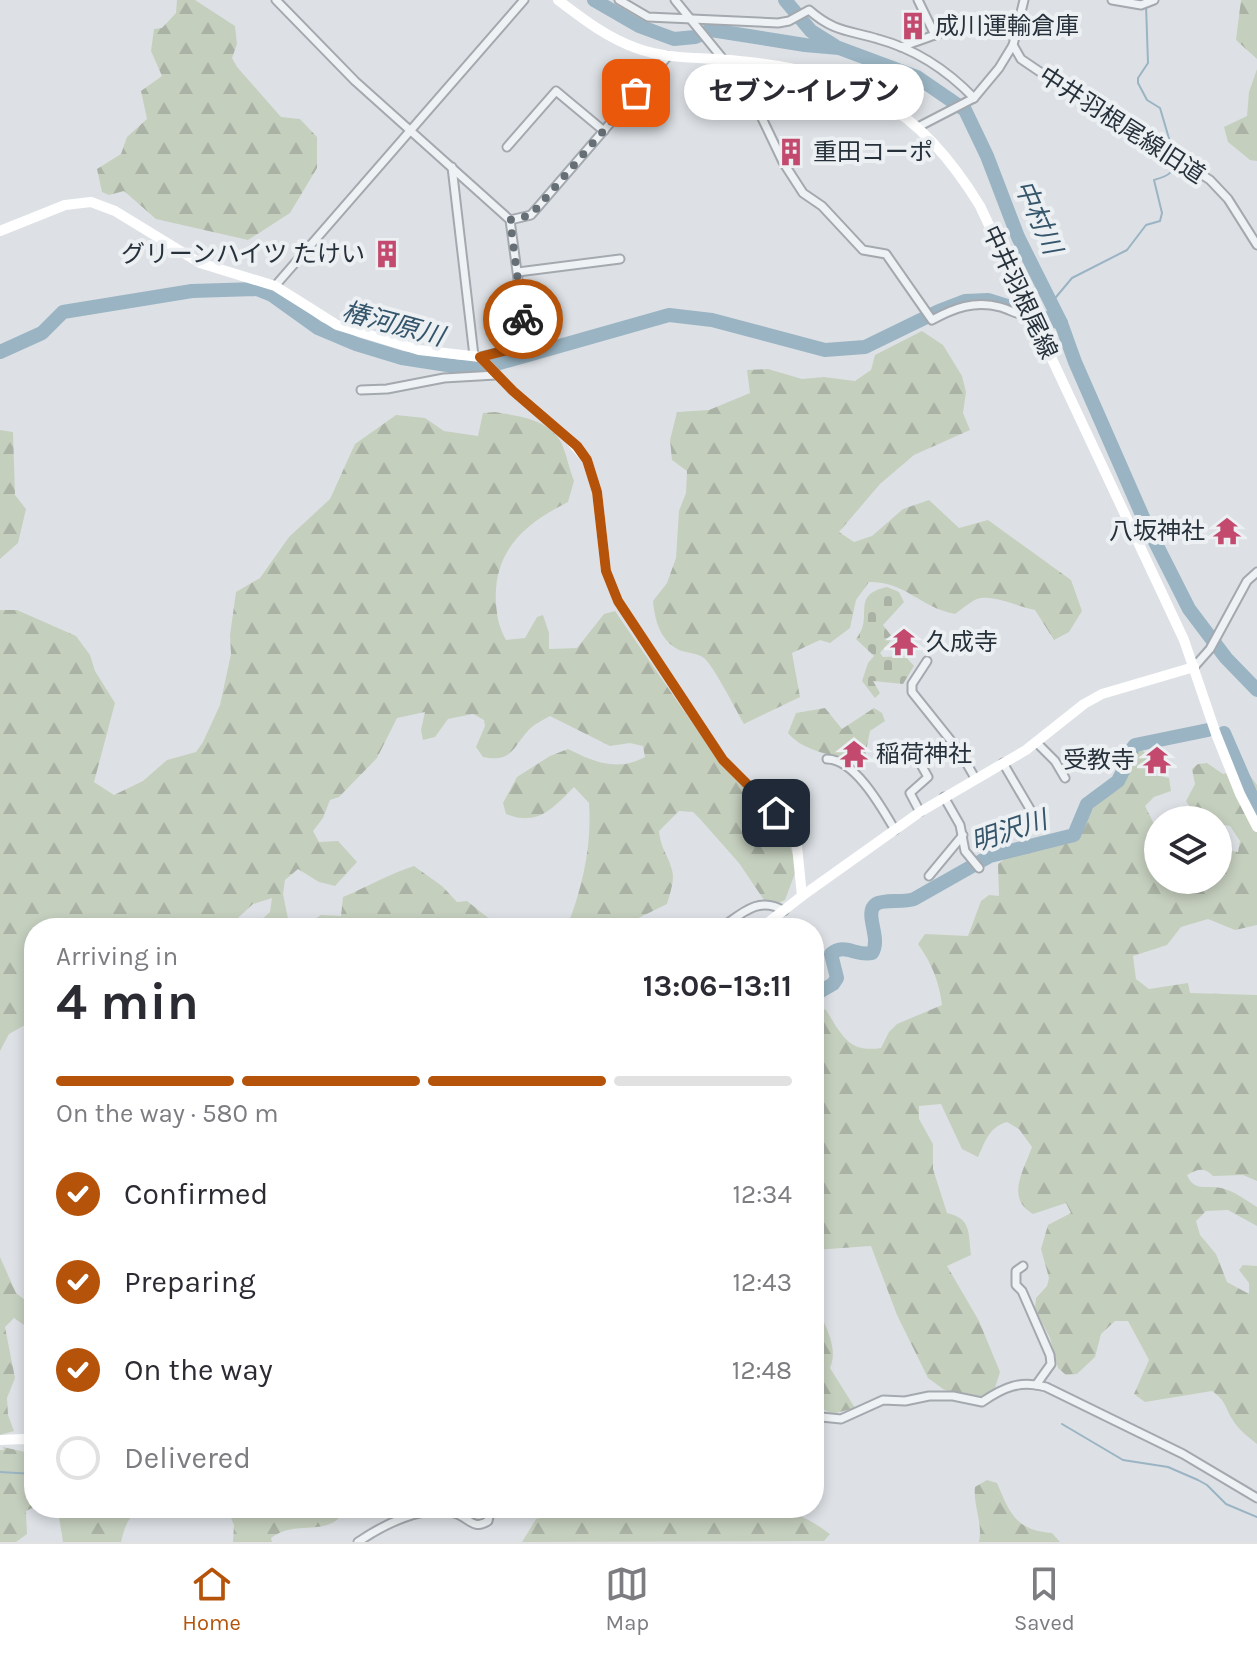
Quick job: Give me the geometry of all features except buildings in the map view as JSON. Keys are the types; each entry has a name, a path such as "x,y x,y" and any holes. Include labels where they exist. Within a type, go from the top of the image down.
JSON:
{"street":[{"path":"0,231 65,205 91,202 115,211 200,263 275,286 337,325 357,333 419,350 477,356 527,345 510,220 355,81 276,0"},
{"path":"275,286 524,0"},
{"name":"中井羽根尾線","path":"558,0 610,37 639,49 668,56 784,65 825,75 879,98 918,127 958,171 980,206 1184,640 1216,734 1257,827"},
{"path":"619,0 648,17 692,20 778,23 789,21 809,10 837,30 877,38 901,47 951,76 972,100"},
{"path":"675,0 723,59 760,114 783,162 803,193 822,206 863,250 886,254 932,320 966,305 977,304 1031,316"},
{"path":"918,0 935,35"},
{"path":"918,127 972,100 999,68 1013,45 1024,0"},
{"path":"1112,0 1141,5 1154,0"},
{"path":"901,47 960,26 1018,26"},
{"name":"中井羽根尾線旧道","path":"1013,45 1021,59 1046,76 1072,88 1210,180 1228,199 1257,245"},
{"path":"510,220 531,215 668,56"},
{"path":"507,147 556,91 604,131"},
{"path":"451,167 477,356 569,439 587,460 597,492 606,571 618,601 723,760 783,820 797,846 802,896"},
{"path":"518,272 620,259"},
{"path":"361,390 387,389 494,372"},
{"path":"775,918 920,812 1037,743 1065,717 1102,694 1194,667 1210,649 1247,581 1257,572"},
{"path":"927,661 912,684 912,692 946,733 975,778"},
{"path":"1037,743 1055,761 1065,778"},
{"path":"911,747 928,777 910,793 920,812"},
{"path":"827,759 834,759 853,771 895,830"},
{"path":"1003,763 1040,826"},
{"path":"944,797 964,833 965,851 979,868"},
{"path":"929,876 964,833"},
{"path":"734,918 748,907 762,904 784,911"},
{"path":"1023,1266 1016,1271 1016,1285 1022,1291 1051,1364 1036,1385"},
{"path":"824,1417 841,1419 883,1400 953,1396 982,1402 1016,1383 1036,1385 1183,1454 1257,1498"},
{"path":"0,1440 24,1439"},
{"path":"358,1542 386,1525 408,1518"},
{"path":"463,1518 475,1526 482,1525 489,1518"}],"green space":[{"path":"177,0 195,0 235,26 237,44 232,58 237,67 281,117 300,119 317,137 317,168 290,213 248,240 156,219 124,191 109,195 102,192 97,169 121,154 127,137 147,119 141,91 162,76 151,51 154,29 162,28 176,13"},
{"path":"1241,0 1257,0 1257,59 1236,40"},
{"path":"1257,69 1257,161 1250,160 1228,142 1224,127 1247,116 1249,92"},
{"path":"922,331 943,345 962,376 966,392 963,413 970,430 914,455 880,484 839,532 854,542 872,536 903,509 929,500 959,528 988,520 1071,580 1082,611 1069,632 1054,640 1035,610 983,598 974,600 955,614 893,586 869,582 856,600 850,628 830,643 820,640 792,653 800,697 744,724 708,662 701,656 679,650 667,641 655,616 653,601 667,583 676,558 679,511 686,493 687,471 672,460 670,440 677,412 709,410 750,393 747,370 768,369 802,379 824,377 855,381 871,370 875,355"},
{"path":"483,413 513,415 533,420 550,429 562,444 574,481 568,502 525,530 514,541 500,568 496,603 506,640 525,638 537,617 543,615 549,633 549,649 577,648 604,614 615,611 708,746 784,830 794,858 795,873 785,900 776,904 764,900 739,863 700,819 693,812 679,811 659,831 673,874 667,904 638,918 570,918 588,849 589,803 574,787 552,808 536,817 506,814 503,803 517,777 550,756 568,749 606,764 625,764 645,757 643,746 630,743 610,746 550,716 533,726 508,754 483,757 476,747 485,726 484,720 473,714 448,719 435,737 423,740 421,730 425,712 397,718 377,758 339,797 330,800 323,818 313,831 319,842 338,841 357,862 335,886 319,882 298,869 285,880 283,894 288,918 263,918 270,912 272,898 253,904 238,918 24,918 24,1026 9,1034 0,1051 0,610 17,610 76,636 90,655 95,671 115,703 94,782 114,795 143,781 167,760 196,752 203,742 220,705 231,654 230,635 236,592 260,578 289,537 330,499 355,444 396,415 425,418 444,431 478,436"},
{"path":"0,430 13,432 15,495 26,509 18,543 0,559"},
{"path":"887,587 899,592 904,602 883,625 893,638 880,653 883,657 905,656 914,666 903,684 873,681 880,693 875,698 862,681 874,656 856,639 864,623 869,595"},
{"path":"825,708 842,729 874,708 882,713 885,721 870,731 864,761 856,764 811,749 788,733 796,713"},
{"path":"1141,749 1147,755 1146,768 1151,774 1169,778 1171,791 1154,797 1144,806 1144,894 1232,894 1232,851 1238,852 1240,841 1232,829 1232,806 1190,806 1186,801 1195,784 1192,769 1198,764 1207,763 1223,774 1245,769 1257,785 1257,925 1235,930 1208,919 1181,927 1167,945 1133,956 1136,979 1149,989 1188,983 1190,993 1257,995 1257,1181 1243,1175 1213,1176 1201,1170 1187,1175 1197,1186 1226,1189 1257,1207 1257,1226 1228,1210 1206,1211 1196,1221 1200,1235 1216,1254 1227,1282 1249,1294 1249,1283 1239,1270 1243,1265 1257,1266 1257,1444 1237,1426 1212,1391 1145,1402 1134,1394 1149,1360 1128,1321 1115,1321 1101,1334 1095,1357 1077,1374 1066,1375 1058,1368 1050,1338 1035,1309 1036,1298 1047,1286 1049,1278 1041,1249 1048,1225 1071,1213 1066,1203 1033,1214 1020,1200 1021,1174 1032,1147 1019,1129 1007,1122 992,1131 978,1157 962,1149 941,1104 919,1106 919,1119 933,1144 933,1169 947,1213 961,1219 969,1233 971,1255 947,1266 979,1321 1000,1372 993,1394 970,1400 943,1389 928,1378 897,1315 871,1246 824,1249 824,1009 847,1040 853,1045 870,1049 881,1048 897,1024 942,1005 934,973 918,944 925,934 968,936 981,901 989,895 999,896 998,864 1006,858 1079,839 1091,810 1121,784 1131,757"},
{"path":"414,866 442,886 457,902 467,901 488,918 316,918 321,915 341,916 343,897"},
{"path":"0,1257 16,1293 24,1299 24,1325 14,1318 5,1327 15,1378 7,1398 8,1415 14,1431 0,1435"},
{"path":"824,1323 833,1351 830,1368 855,1408 832,1414 824,1410"},
{"path":"3,1447 24,1452 24,1518 27,1534 16,1542 0,1542 0,1450 4,1450"},
{"path":"987,1480 997,1483 1010,1511 1022,1524 1052,1533 1060,1542 979,1542 975,1487"},
{"path":"59,1518 130,1518 121,1542 63,1542"},
{"path":"231,1518 339,1518 318,1527 287,1530 271,1538 272,1542 233,1542"},
{"path":"804,1518 830,1534 824,1541 522,1542 536,1519"}],"waterway":[{"name":"中村川","path":"594,0 639,26 674,39 695,37 711,30 839,48 917,77 965,110 987,156 1018,237 1061,323 1146,524 1189,609 1226,658 1257,690"},
{"path":"785,0 811,31 835,46"},
{"path":"1146,5 1148,63 1138,83 1147,100 1160,108 1173,152"},
{"path":"1051,303 1072,278 1127,250 1146,225 1160,221 1162,213 1154,180 1169,174 1173,159"},
{"name":"椿河原川","path":"0,352 42,333 63,312 192,291 257,289 272,295 318,328 356,344 402,358 460,367 496,364 669,315 712,320 825,350 865,347 965,301 988,300 1061,323"},
{"name":"明沢川","path":"824,989 837,978 831,954 841,949 872,953 875,940 871,913 876,904 914,899 990,856 1074,835 1087,804 1118,781 1123,771 1123,761 1135,745 1208,730"},
{"name":"明沢川","path":"1224,733 1257,809"},
{"path":"1062,1424 1123,1460 1168,1467 1198,1480 1226,1504 1257,1517"},
{"name":"明沢川","path":"0,1472 24,1473"}],"way so far":[{"path":"523,319 510,220 531,215 636,93"}],"place":[{"name":"成川運輸倉庫","path":"913,26"},
{"name":"セブン-イレブン","path":"636,93"},
{"name":"重田コーポ","path":"791,152"},
{"name":"グリーンハイツ たけい","path":"387,254"},
{"name":"八坂神社","path":"1227,531"},
{"name":"久成寺","path":"904,642"},
{"name":"稲荷神社","path":"854,754"},
{"name":"受教寺","path":"1157,760"}],"route":[{"path":"523,319 527,345 480,357 513,391 577,446 587,460 597,492 606,571 618,601 723,760 776,813"}]}
